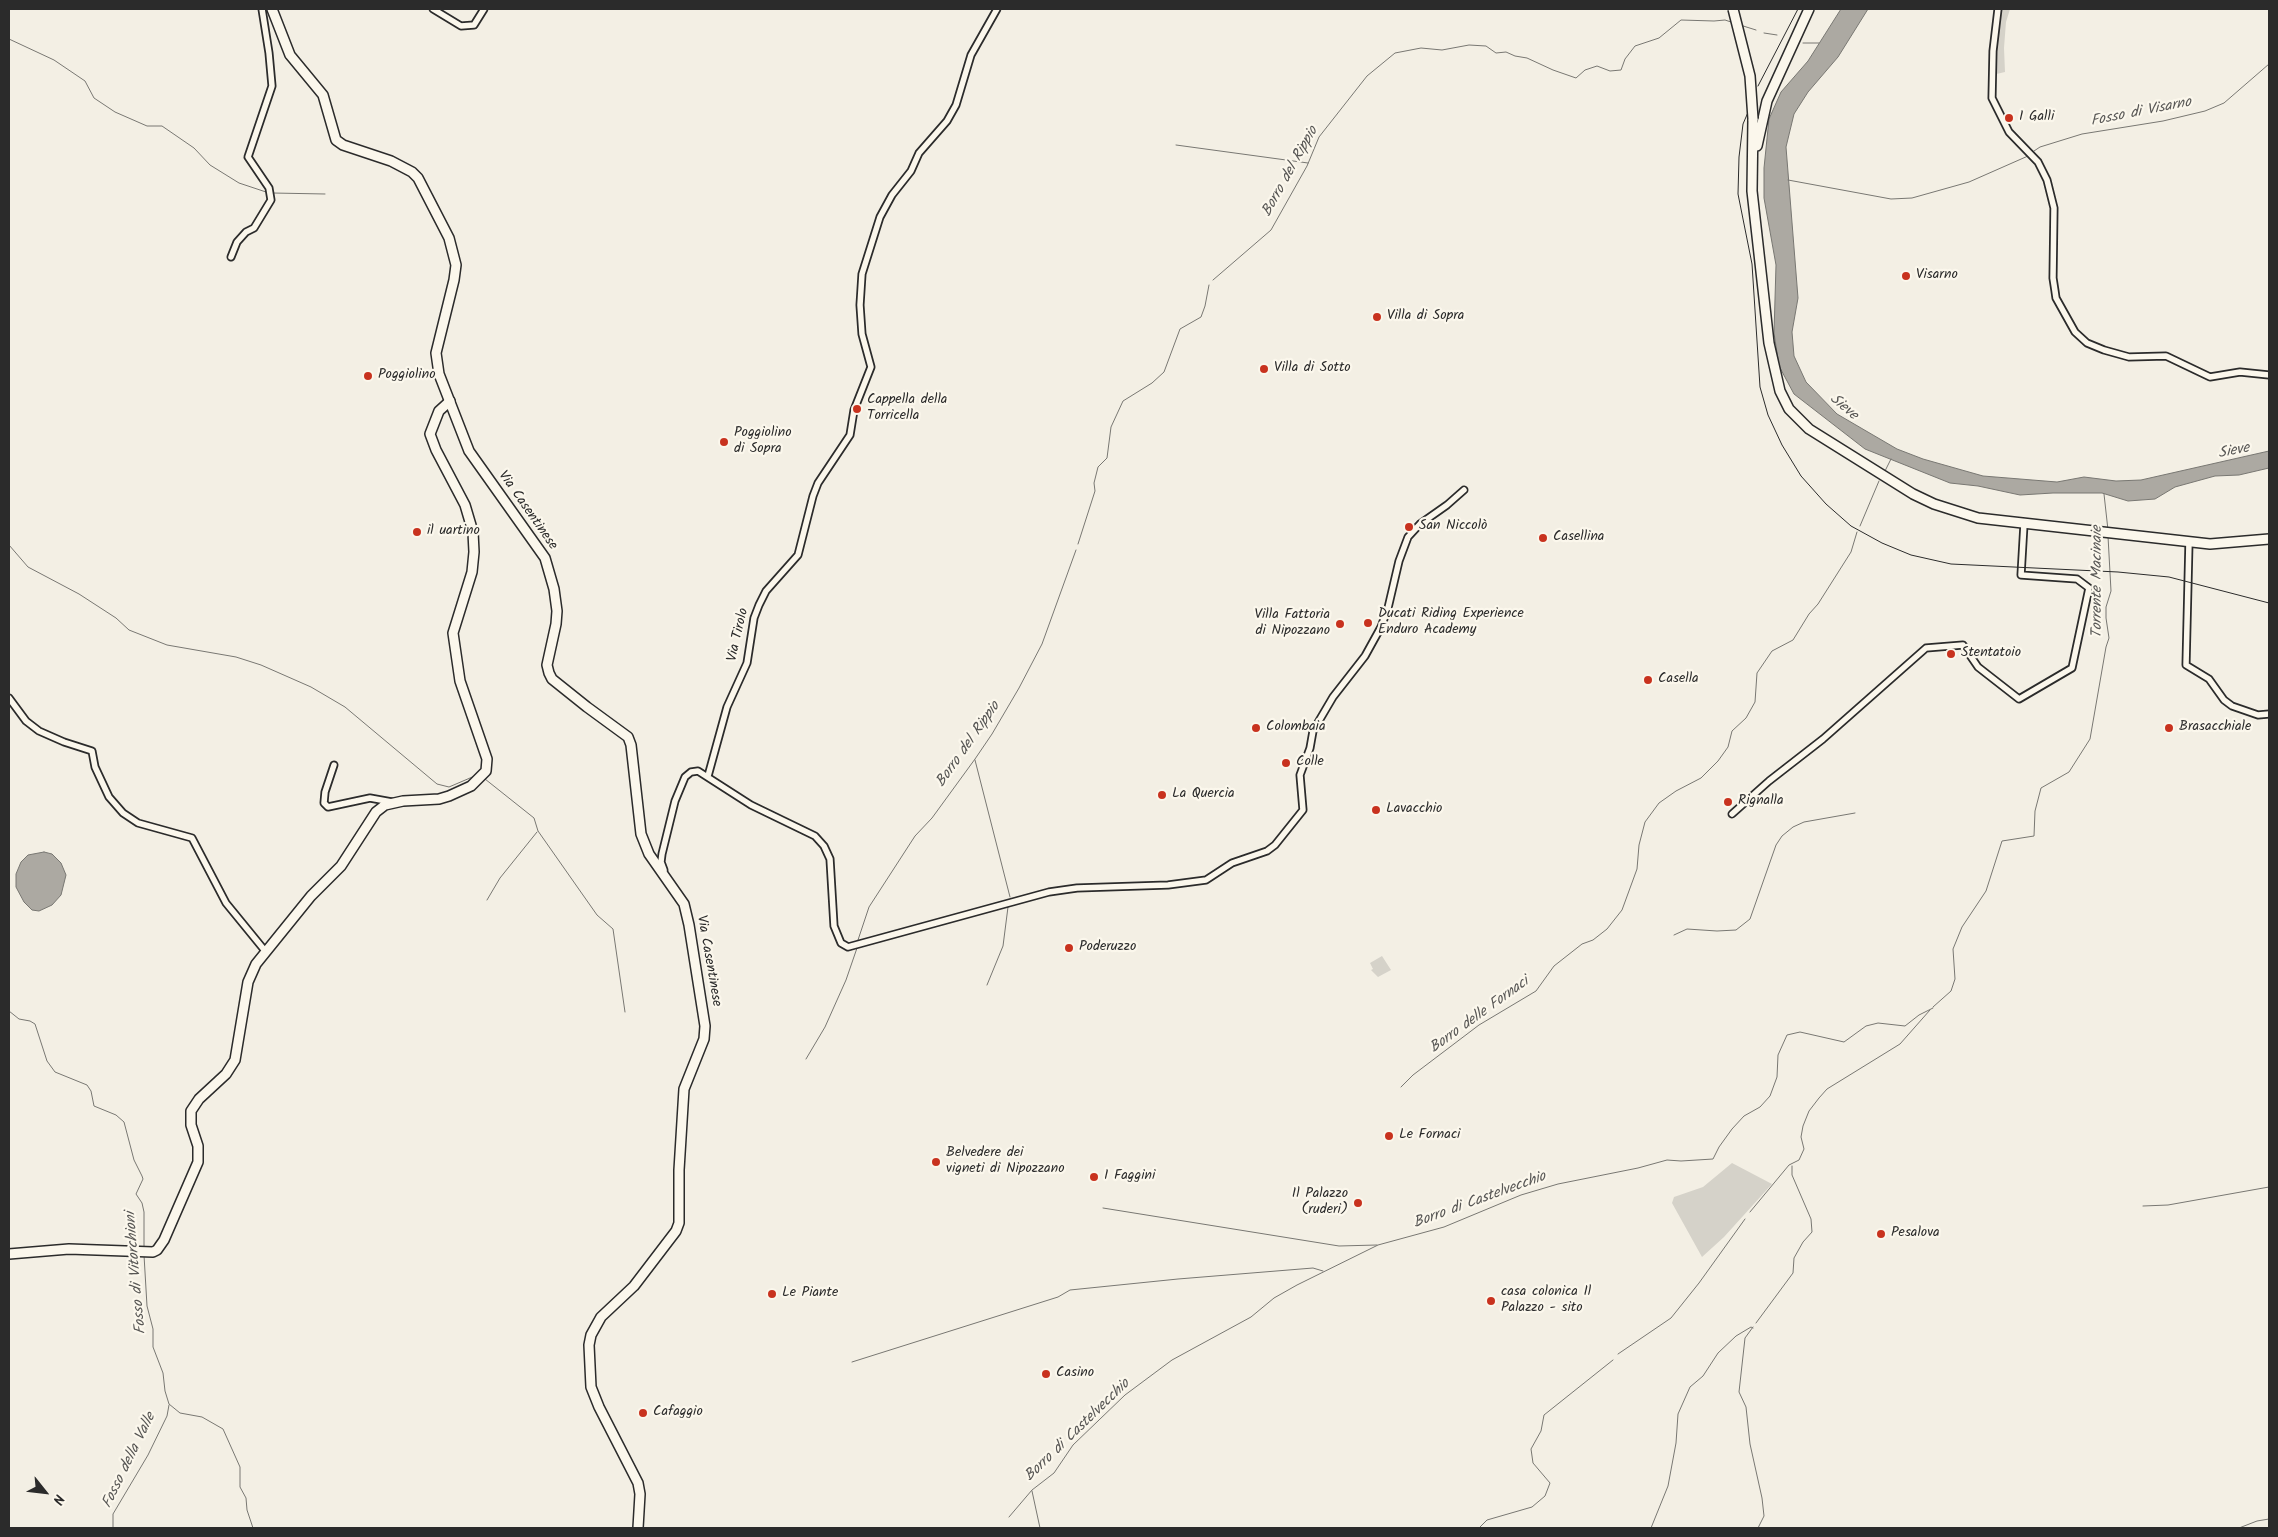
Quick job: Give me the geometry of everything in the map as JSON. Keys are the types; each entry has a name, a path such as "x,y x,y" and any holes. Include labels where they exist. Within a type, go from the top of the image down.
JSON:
{"main road":[{"name":"Via Casentinese","path":"272,9 290,55 323,95 336,140 343,146 391,161 412,172 418,178 449,238 455,256 454,280 438,342 436,362 464,441 475,461 545,558 554,589 557,610 556,624 547,665 552,679 628,737 631,745 641,834 649,854 684,904 696,964 705,1026 704,1039 684,1089 679,1170 679,1223 676,1231 634,1286 601,1317 592,1335 590,1345 591,1387 599,1407 638,1483 640,1494 638,1528"},
{"path":"1733,9 1750,76 1753,119 1752,191 1769,343 1780,391 1793,414 1809,428 1887,479 1934,504 1978,518 2189,542 2228,544 2269,539"},
{"path":"1752,191 1757,147 1767,101 1808,9"},
{"path":"9,1254 70,1249 153,1252 160,1246 198,1162 198,1146 191,1125 191,1112 199,1099 226,1074 235,1060 251,972 311,896 341,866 376,812 385,805 396,802 439,799 471,786 486,772 487,759 460,681 453,633 472,572 474,532 465,505 436,450 430,434 439,411 450,401"}],"street":[{"path":"231,257 237,242 246,232 254,228 271,200 268,188 248,157 272,86 262,9"},
{"path":"433,9 461,26 474,26 484,9"},
{"name":"Via Tirolo","path":"708,776 727,707 747,663 754,618 758,605 766,591 798,555 812,496 818,483 850,435 854,410 871,367 862,334 860,305 862,274 880,216 892,194 911,171 919,153 948,122 956,105 971,55 997,9"},
{"path":"1998,9 1993,51 1992,98 2009,132 2038,162 2047,180 2054,208 2056,298 2075,332 2088,343 2104,350 2129,356 2166,356 2210,377 2240,372 2269,375"},
{"path":"663,876 666,872 662,867 664,838 681,784 691,772 698,771 751,805 816,836 824,846 830,859 836,931 841,943 848,947 1049,892 1077,888 1168,885 1206,880 1232,863 1267,851 1275,845 1303,810 1300,775 1313,730 1333,697 1365,656 1381,627 1388,608 1399,561 1408,537 1420,524 1464,490"},
{"path":"1732,814 1823,739 1926,648 1963,645 1978,667 2019,699 2072,668 2089,588 2077,579 2021,575 2024,524"},
{"path":"2189,542 2186,666 2209,679 2224,700 2232,706 2258,715 2269,714"},
{"path":"9,698 26,721 40,731 64,742 92,751 108,797 123,813 138,823 192,838 226,904 266,952"},
{"path":"334,765 325,792 324,803 328,807 370,798 396,802"}],"shaded area":[{"name":"Sieve","path":"1841,9 1868,9 1838,57 1808,92 1794,114 1786,147 1798,298 1792,332 1794,356 1806,382 1837,414 1897,449 1923,459 1983,476 2057,482 2084,477 2116,481 2141,480 2269,451 2269,468 2239,475 2215,476 2175,487 2155,499 2128,501 2102,493 2020,495 1978,486 1950,483 1865,449 1794,394 1779,366 1774,333 1776,265 1764,198 1764,168 1769,119 1781,92 1808,61"},
{"path":"1998,9 2010,9 2006,22 2005,72 1992,75"},
{"path":"44,852 52,854 61,863 66,875 61,895 52,905 39,911 32,910 24,902 16,887 16,874 21,862 28,855"},
{"path":"1382,956 1391,970 1378,977 1371,970 1373,969 1370,963"},
{"path":"1732,1163 1772,1184 1724,1237 1702,1257 1672,1203 1674,1197 1703,1187"}],"waterway":[{"name":"Borro del Rippio","path":"1213,280 1271,230 1307,166 1319,137 1367,76 1395,53 1421,48 1442,50 1469,45 1486,46 1496,53 1506,52 1527,58 1576,78 1585,70 1597,66 1610,71 1621,70 1625,59 1635,46 1659,38 1681,20 1725,20 1731,22"},
{"name":"Borro del Rippio","path":"1740,25 1756,30"},
{"name":"Borro del Rippio","path":"1764,33 1777,35"},
{"path":"9,39 54,60 85,81 94,98 115,112 147,126 162,126 194,148 210,165 239,183 266,192"},
{"name":"Borro del Rippio","path":"1803,43 1819,43"},
{"name":"Fosso di Visarno","path":"2034,151 2040,147 2082,134 2163,121 2205,111 2224,103 2269,64"},
{"path":"1176,145 1308,163"},
{"name":"Fosso di Visarno","path":"1788,180 1891,199 1912,198 1969,182 2028,156"},
{"path":"272,193 325,194"},
{"name":"Borro del Rippio","path":"1078,544 1095,491 1094,483 1098,467 1107,458 1111,427 1123,401 1152,383 1164,372 1180,329 1201,317 1209,285"},
{"path":"1885,471 1891,459"},
{"path":"1860,526 1879,481"},
{"name":"Torrente Macinaie","path":"2104,494 2108,530"},
{"name":"Borro delle Fornaci","path":"1401,1087 1413,1075 1479,1025 1536,991 1554,966 1582,944 1593,940 1607,929 1622,910 1637,869 1639,845 1645,822 1659,803 1676,791 1701,778 1718,761 1728,747 1732,731 1746,718 1755,702 1757,673 1772,651 1793,640 1851,552 1857,532"},
{"name":"Torrente Macinaie","path":"1933,1007 1951,991 1955,979 1953,949 1962,927 1986,891 2002,841 2034,836 2035,811 2041,788 2069,772 2090,739 2109,638 2106,618 2106,607 2111,591 2108,536"},
{"path":"9,545 28,567 79,594 116,618 129,630 167,645 236,657 261,665 311,687 345,707 437,784 449,787 477,775"},
{"name":"Borro del Rippio","path":"858,940 869,907 915,836 932,818 975,759 1019,688 1042,644 1076,550"},
{"path":"975,760 1010,897"},
{"path":"485,779 534,818 538,831 597,915 613,929 625,1012"},
{"path":"1674,935 1687,929 1736,930 1750,919 1776,845 1782,836 1793,827 1804,822 1855,813"},
{"path":"487,900 500,878 537,832"},
{"path":"987,985 1003,946 1008,907"},
{"name":"Borro del Rippio","path":"806,1059 825,1027 846,980 857,948"},
{"name":"Borro di Castelvecchio","path":"1009,1517 1032,1490 1054,1473 1073,1445 1125,1395 1172,1360 1251,1317 1274,1298 1297,1285 1378,1245 1444,1227 1521,1195 1558,1184 1638,1168 1667,1160 1713,1159 1732,1129 1744,1116 1760,1107 1770,1096 1777,1077 1778,1055 1787,1035 1800,1032 1844,1042 1866,1026 1878,1023 1905,1026 1919,1015 1933,1008"},
{"name":"Torrente Macinaie","path":"1750,1212 1789,1165 1799,1160 1804,1149 1801,1137 1803,1126 1809,1111 1827,1089 1900,1044 1930,1010"},
{"name":"Fosso di Vitorchioni","path":"9,1011 19,1019 35,1024 47,1061 55,1072 87,1085 91,1091 94,1106 116,1115 124,1122 134,1160 143,1179 136,1194 142,1203 144,1212 144,1248"},
{"path":"1756,1323 1793,1273 1794,1258 1803,1242 1812,1232 1811,1219 1792,1175 1792,1166"},
{"path":"2143,1206 2168,1205 2269,1187"},
{"path":"1103,1208 1339,1246 1377,1245"},
{"name":"Torrente Macinaie","path":"1618,1354 1671,1318 1745,1219"},
{"name":"Fosso di Vitorchioni","path":"144,1255 147,1306 153,1329 153,1347 163,1373 169,1404 180,1413 202,1417 223,1429 240,1467 240,1487 246,1498 247,1510 253,1528"},
{"path":"852,1362 1058,1297 1070,1290 1313,1268 1323,1271"},
{"path":"1651,1528 1668,1486 1676,1443 1678,1414 1690,1387 1703,1376 1718,1353 1736,1336 1751,1327 1753,1328"},
{"path":"1753,1327 1745,1338 1739,1392 1746,1407 1750,1444 1762,1498 1764,1516 1758,1528"},
{"name":"Torrente Macinaie","path":"1479,1528 1487,1520 1532,1507 1545,1496 1550,1483 1533,1463 1531,1449 1541,1431 1544,1415 1613,1360"},
{"name":"Fosso della Valle","path":"113,1528 113,1514 148,1455 167,1416 169,1405"},
{"path":"1032,1491 1040,1528"},
{"path":"2239,1528 2257,1521 2269,1519"}],"railway":[{"path":"1758,86 1798,9"},
{"path":"1749,110 1743,124 1739,157 1738,194 1752,264 1760,387 1768,415 1782,445 1801,476 1826,504 1851,526 1882,543 1911,555 1951,564 2118,572 2169,577 2269,603"}],"place":[{"name":"I Galli","path":"2009,118"},
{"name":"Visarno","path":"1906,276"},
{"name":"Villa di Sopra","path":"1377,317"},
{"name":"Villa di Sotto","path":"1264,369"},
{"name":"Poggiolino","path":"368,376"},
{"name":"Cappella della Torricella","path":"857,409"},
{"name":"Poggiolino di Sopra","path":"724,442"},
{"name":"San Niccolò","path":"1409,527"},
{"name":"il uartino","path":"417,532"},
{"name":"Casellina","path":"1543,538"},
{"name":"Ducati Riding Experience Enduro Academy","path":"1368,623"},
{"name":"Villa Fattoria di Nipozzano","path":"1340,624"},
{"name":"Stentatoio","path":"1951,654"},
{"name":"Casella","path":"1648,680"},
{"name":"Colombaia","path":"1256,728"},
{"name":"Brasacchiale","path":"2169,728"},
{"name":"Colle","path":"1286,763"},
{"name":"La Quercia","path":"1162,795"},
{"name":"Rignalla","path":"1728,802"},
{"name":"Lavacchio","path":"1376,810"},
{"name":"Poderuzzo","path":"1069,948"},
{"name":"Le Fornaci","path":"1389,1136"},
{"name":"Belvedere dei vigneti di Nipozzano","path":"936,1162"},
{"name":"I Faggini","path":"1094,1177"},
{"name":"Il Palazzo (ruderi)","path":"1358,1203"},
{"name":"Pesalova","path":"1881,1234"},
{"name":"Le Piante","path":"772,1294"},
{"name":"casa colonica Il Palazzo - sito","path":"1491,1301"},
{"name":"Casino","path":"1046,1374"},
{"name":"Cafaggio","path":"643,1413"}]}
